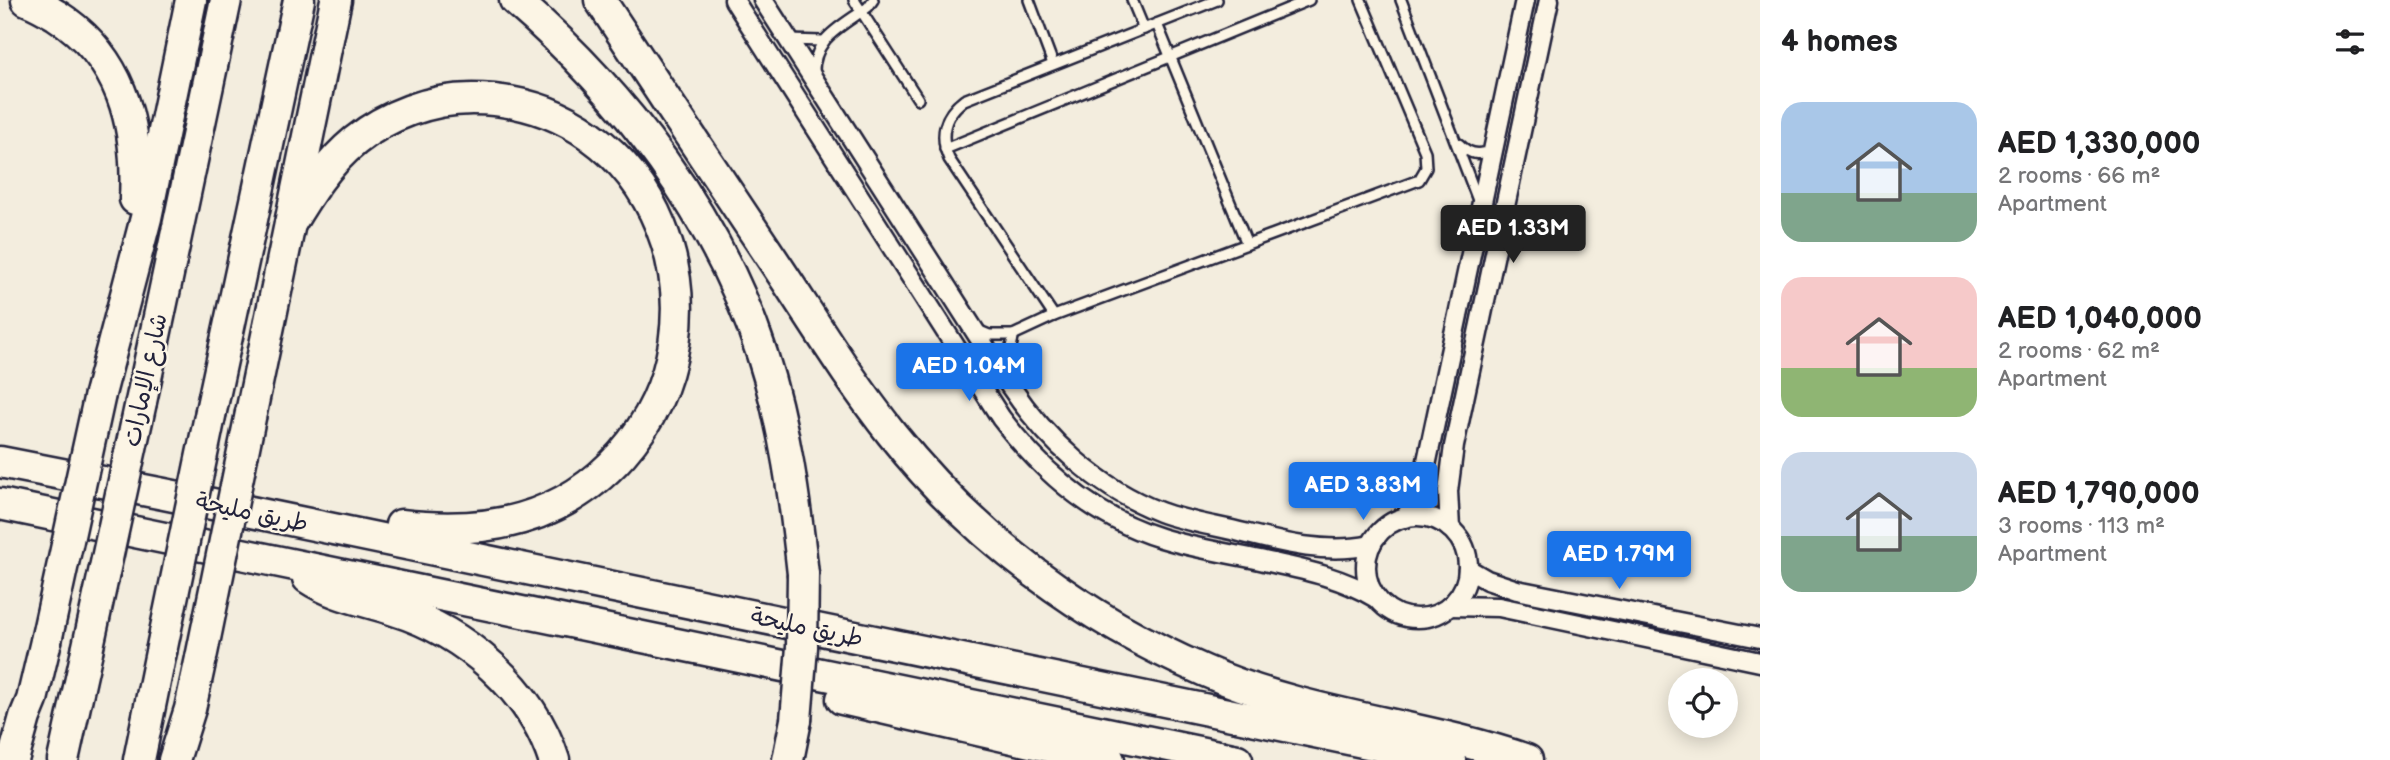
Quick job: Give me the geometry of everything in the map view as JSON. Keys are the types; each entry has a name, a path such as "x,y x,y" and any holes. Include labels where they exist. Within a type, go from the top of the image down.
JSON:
{"highway":[{"path":"27,0 73,26 103,56 120,89 131,125 136,162 135,198 119,295 117,328"},
{"path":"13,760 32,701 100,394 146,218 191,0"},
{"name":"شارع الإمارات","path":"63,760 226,0"},
{"path":"139,760 299,0"},
{"path":"174,760 190,709 201,658 336,0"},
{"path":"515,0 555,34 608,90 656,150 697,214 732,282 761,353 776,407 797,517 803,574 802,647 796,720 788,760"},
{"path":"600,0 870,404 925,473 997,543 1077,603 1164,652 1208,673 1300,703 1485,747 1527,760"},
{"path":"265,515 336,516 440,530 472,529 503,524 563,503 589,486 613,465 634,441 651,415 664,387 678,325 678,293 673,262 652,207 634,180 596,140 572,124 546,112 518,104 490,99 442,102 404,112 379,125 355,141 334,161 312,188 290,224"},
{"name":"طريق مليحة","path":"7,462 1450,760"},
{"name":"طريق مليحة","path":"8,507 1237,760"},
{"path":"284,563 331,591 420,619 468,647 489,664 526,705 541,729 554,760"},
{"path":"559,620 686,663 1109,760"},
{"path":"26,760 32,701"},
{"path":"184,760 190,709"}],"street":[{"path":"734,0 1001,418 1032,456 1050,473 1106,514 1144,532 1179,543 1321,573 1376,598 1389,610 1415,618 1434,615 1450,606 1465,586 1468,569 1465,551 1450,528 1434,519 1406,517 1382,530 1371,545 1366,572 1376,598"},
{"path":"763,0 1004,376 1038,424 1071,457 1106,484 1162,512 1304,548 1342,550 1371,545"},
{"path":"1406,517 1424,475 1525,0"},
{"path":"1450,528 1448,491 1454,446 1549,0"},
{"path":"763,45 785,34"},
{"path":"809,117 828,102"},
{"path":"1468,569 1487,580 1517,590 1760,638"},
{"path":"1450,606 1499,607 1760,662"}],"lane":[{"path":"854,0 918,99"},
{"path":"814,78 815,63 822,41 862,12 873,0"},
{"path":"1029,0 1053,64"},
{"path":"1132,0 1144,29"},
{"path":"1054,316 945,149 944,128 957,105 964,100 1217,0"},
{"path":"945,149 1309,0"},
{"path":"974,329 989,335 1013,335 1054,316 1419,180 1427,163 1425,152 1361,0"},
{"path":"1401,0 1481,208"},
{"path":"1157,24 1247,244"},
{"path":"785,34 822,41"},
{"path":"1456,140 1463,149 1473,153 1480,154 1493,149"},
{"path":"1004,376 1013,335"}]}
